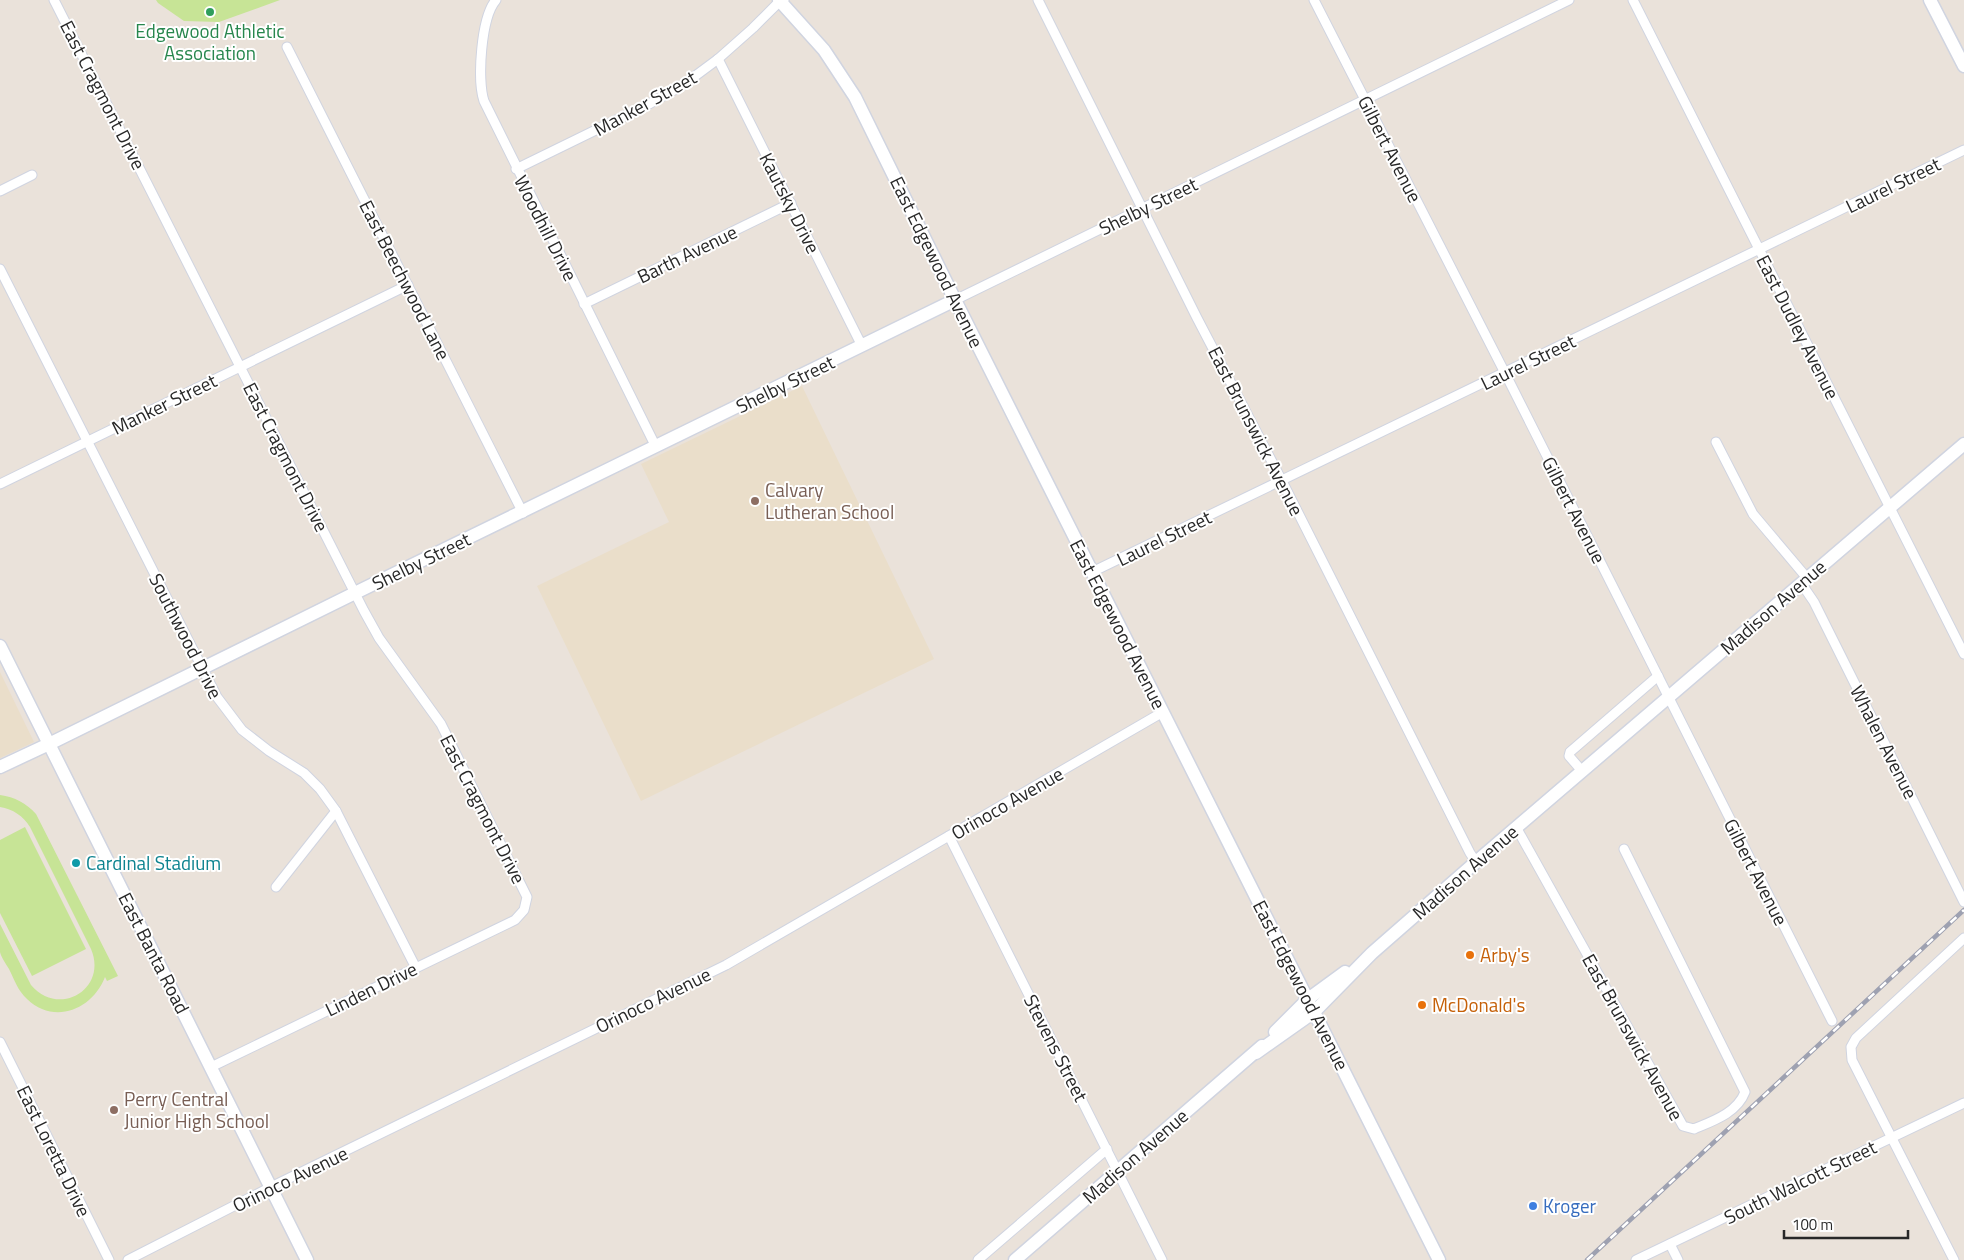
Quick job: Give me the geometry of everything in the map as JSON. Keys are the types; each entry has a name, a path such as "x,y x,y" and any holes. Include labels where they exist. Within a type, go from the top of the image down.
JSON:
{"main road":[{"path":"1930,0 1964,66"},
{"name":"East Edgewood Avenue","path":"781,1 824,50 850,87 955,300 1439,1260"},
{"name":"Shelby Street","path":"0,766 49,744 955,300"},
{"name":"Madison Avenue","path":"1015,1260 1256,1053 1314,1012 1372,953 1516,827 1964,444"},
{"name":"East Banta Road","path":"0,646 307,1260"},
{"name":"Madison Avenue","path":"1256,1053 1308,999 1372,953"}],"street":[{"name":"East Cragmont Drive","path":"54,0 379,638 427,703 450,741 525,893 526,905"},
{"name":"Woodhill Drive","path":"496,0 489,10 486,20 481,70 481,90 488,112 656,447"},
{"name":"East Brunswick Avenue","path":"1038,0 1197,318 1282,480 1476,862"},
{"name":"Gilbert Avenue","path":"1314,0 1505,373 1832,1021"},
{"name":"Shelby Street","path":"955,300 1568,0"},
{"name":"East Dudley Avenue","path":"1633,0 1964,654"},
{"name":"Manker Street","path":"516,169 683,85 718,59 781,1"},
{"name":"East Beechwood Lane","path":"287,47 523,512"},
{"name":"Kautsky Drive","path":"718,59 862,346"},
{"name":"Laurel Street","path":"1092,572 1964,150"},
{"path":"0,191 32,175"},
{"name":"Barth Avenue","path":"584,304 791,203"},
{"name":"Southwood Drive","path":"0,269 217,697 240,727 257,743 304,773 320,789 336,811 416,968"},
{"name":"Manker Street","path":"0,484 408,285"},
{"name":"Whalen Avenue","path":"1716,442 1752,514 1804,580 1964,902"},
{"path":"1582,771 1569,756 1570,752 1658,676"},
{"name":"Orinoco Avenue","path":"128,1260 271,1187 726,965 1163,712"},
{"path":"276,887 336,811"},
{"name":"East Brunswick Avenue","path":"1516,827 1683,1126 1694,1129 1730,1112 1742,1101 1745,1092 1624,849"},
{"name":"Stevens Street","path":"949,836 1162,1260"},
{"name":"Linden Drive","path":"211,1067 515,920 522,913 526,905"},
{"path":"1954,1260 1893,1137 1852,1060 1851,1047 1856,1038 1964,938"},
{"name":"East Loretta Drive","path":"1,1048 109,1260"},
{"name":"South Walcott Street","path":"1636,1260 1964,1103"},
{"name":"Madison Avenue","path":"978,1260 1107,1149"},
{"path":"1670,1244 1678,1260"}],"shaded area":[{"path":"802,386 934,659 641,801 537,586 669,522 641,464"},
{"path":"0,672 34,742 0,758"}],"green space":[{"name":"Edgewood Athletic Association","path":"156,0 280,0 219,22 184,21"},
{"path":"0,795 20,801 36,814 118,976 107,981 105,977 91,998 71,1010 49,1011 38,1007 27,999 19,989 0,952 0,924 31,985 42,995 55,999 67,999 78,994 87,987 93,976 94,963 91,949 30,827 17,814 9,809 0,807"},
{"path":"25,827 86,949 32,976 0,913 0,840"}],"railway":[{"path":"1587,1260 1964,910"}],"place":[{"name":"Edgewood Athletic Association","path":"210,12"},
{"name":"Calvary Lutheran School","path":"755,501"},
{"name":"Cardinal Stadium","path":"76,863"},
{"name":"Arby's","path":"1470,955"},
{"name":"McDonald's","path":"1422,1005"},
{"name":"Perry Central Junior High School","path":"114,1110"},
{"name":"Kroger","path":"1533,1206"}]}
